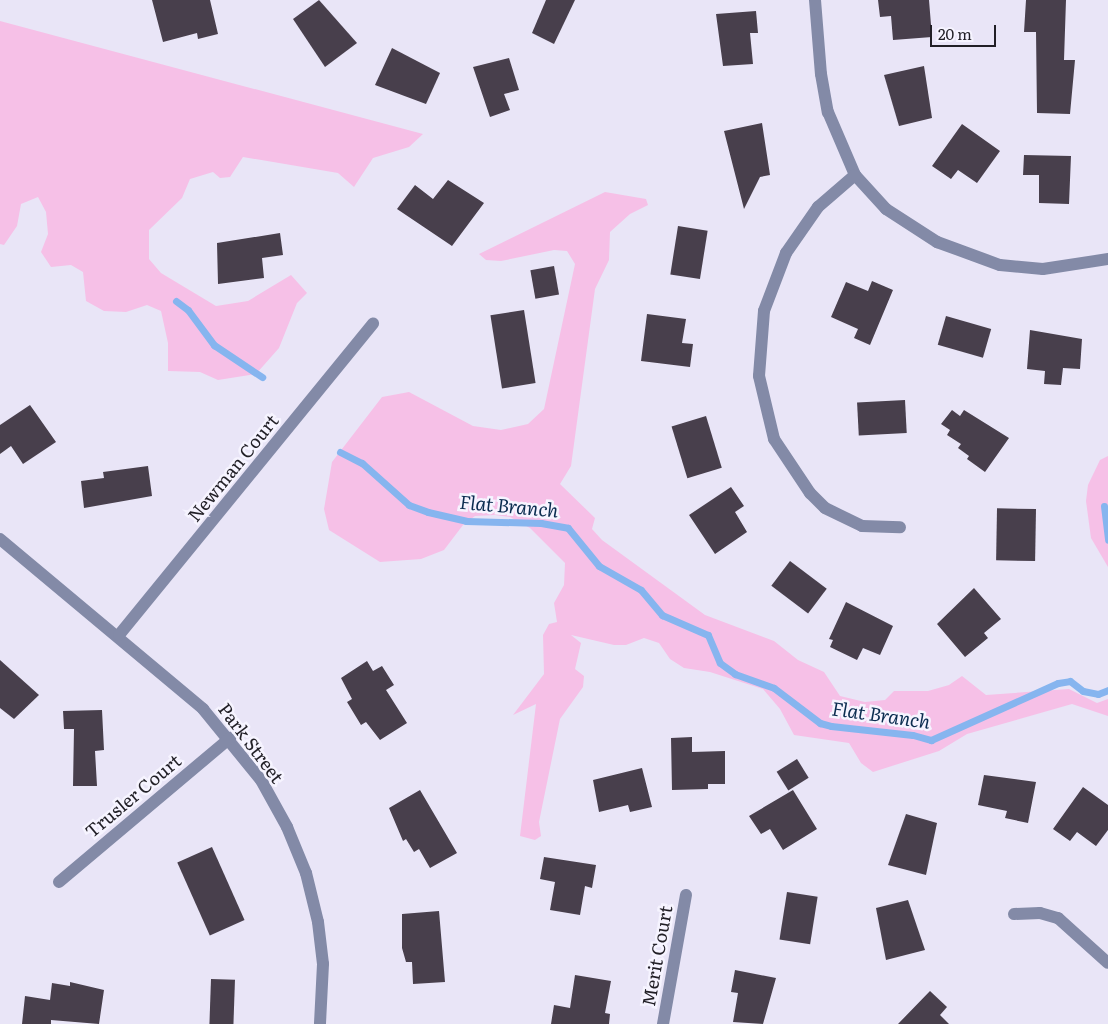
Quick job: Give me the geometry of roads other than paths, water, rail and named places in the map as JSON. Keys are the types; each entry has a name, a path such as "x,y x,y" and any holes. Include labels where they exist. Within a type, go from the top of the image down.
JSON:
{"street":[{"path":"815,0 821,74 828,112 855,175 886,209 911,227 972,257 1000,265 1043,268 1108,259"},
{"path":"855,175 818,207 786,252 764,310 759,376 774,439 810,494 825,508 862,526 900,527"},
{"name":"Newman Court","path":"119,635 374,324"},
{"name":"Park Street","path":"0,539 119,635 203,708 230,738 261,780 287,827 306,873 323,964 320,1024"},
{"name":"Trusler Court","path":"59,882 230,738"},
{"name":"Merit Court","path":"663,1024 686,895"},
{"path":"1014,914 1040,913 1058,918 1108,963"}],"waterway":[{"name":"Flat Branch","path":"176,301 188,310 214,345 262,377"},
{"name":"Flat Branch","path":"340,452 362,463 409,505 428,512 466,521 541,523 568,528 599,566 641,590 662,615 708,635 720,663 735,674 774,688 820,723 831,726 913,735 931,740 1058,683 1070,681 1083,691 1098,694 1108,690"},
{"path":"1104,506 1108,540"}]}
